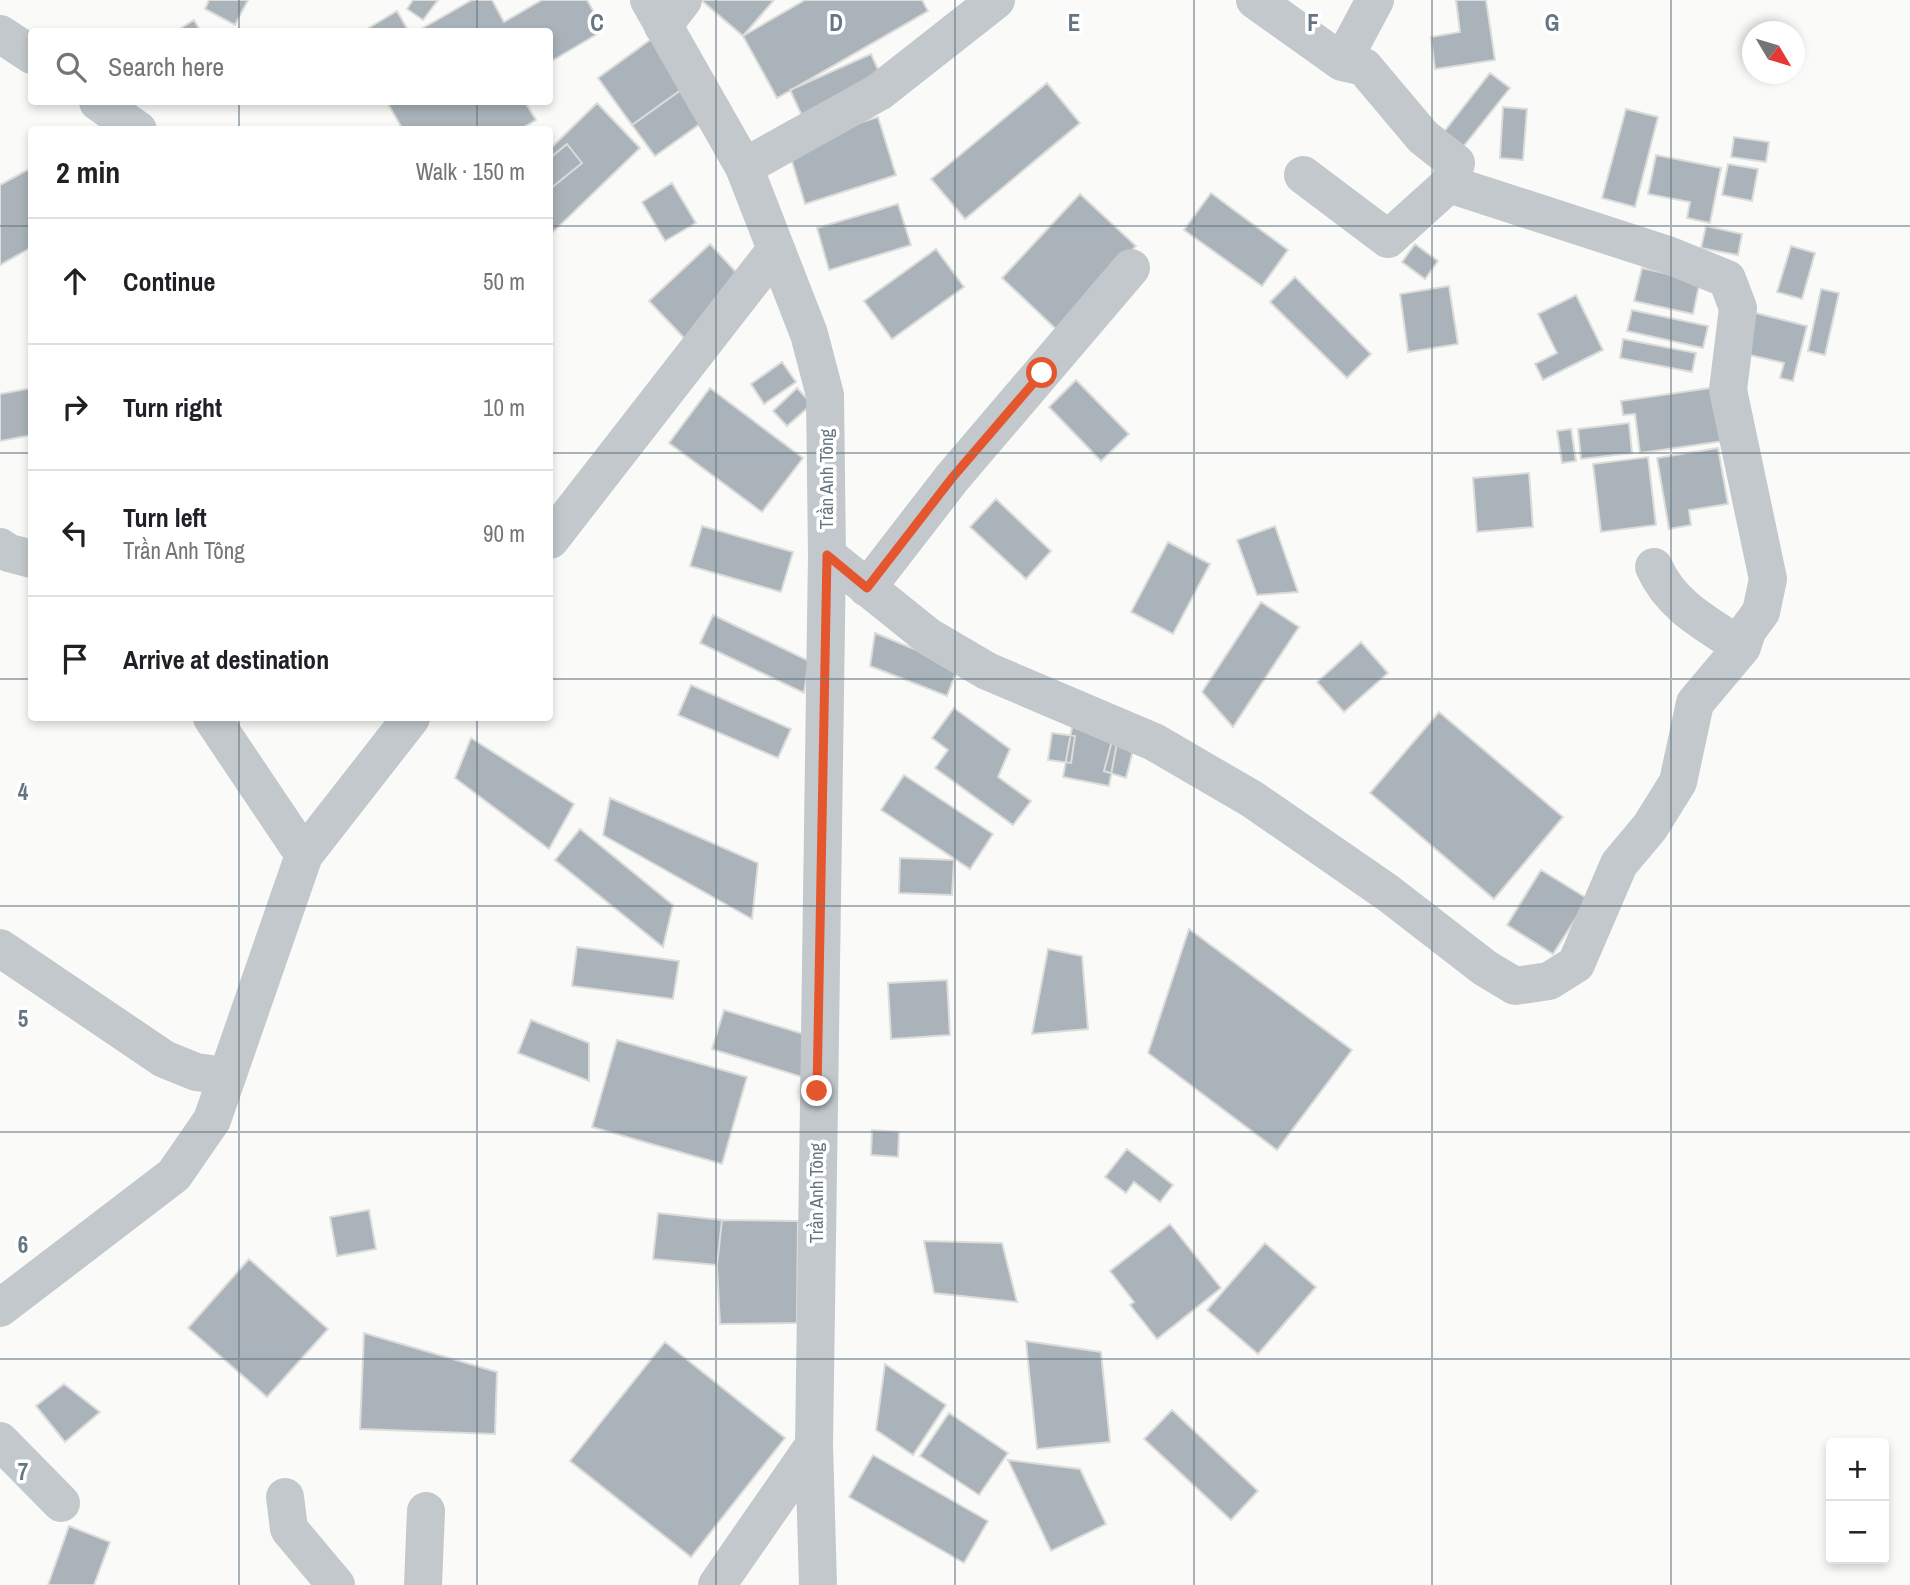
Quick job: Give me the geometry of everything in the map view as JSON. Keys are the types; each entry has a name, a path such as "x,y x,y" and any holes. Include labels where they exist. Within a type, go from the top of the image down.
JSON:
{"street":[{"path":"744,167 879,92 996,0"},
{"path":"1255,0 1342,62 1364,67 1423,137 1456,163 1449,184 1388,239 1303,175"},
{"path":"1342,62 1375,0"},
{"name":"Trần Anh Tông","path":"665,9 744,167 809,334 825,395 827,555 814,1445 818,1585"},
{"path":"0,34 28,52"},
{"path":"102,105 132,126"},
{"path":"827,555 929,636 987,671 1154,742 1252,799 1388,892 1485,968 1516,986 1549,981 1576,964 1619,864 1650,827 1678,782 1695,704 1742,647 1747,631 1761,612 1768,579 1728,390 1738,308 1727,279 1668,255 1449,184"},
{"path":"553,536 775,252"},
{"path":"867,588 952,478 1131,268"},
{"path":"0,547 9,553 28,558"},
{"path":"1654,567 1662,586 1680,606 1742,647"},
{"path":"214,721 304,855"},
{"path":"0,1308 174,1175 212,1120 225,1076 304,855 409,721"},
{"path":"0,948 164,1059 195,1072 225,1076"},
{"path":"0,1441 61,1503"},
{"path":"717,1585 814,1445"},
{"path":"285,1497 289,1528 337,1585"},
{"path":"423,1585 426,1511"}],"building":[{"path":"209,0 248,0 235,25 205,9"},
{"path":"413,0 438,0 423,20 407,9"},
{"path":"472,0 492,0 504,22 542,0 587,0 604,30 553,60 553,28 423,28"},
{"path":"701,0 774,0 743,36"},
{"path":"805,0 922,0 928,11 777,98 743,36"},
{"path":"1456,0 1486,0 1495,60 1435,69 1431,37 1460,32"},
{"path":"397,11 407,28 369,28"},
{"path":"194,20 199,28 181,28"},
{"path":"657,35 692,82 632,125 598,78"},
{"path":"871,54 882,78 802,116 790,90"},
{"path":"1490,73 1510,88 1459,152 1440,137"},
{"path":"692,82 714,114 655,156 632,125"},
{"path":"1047,83 1080,123 965,219 931,179"},
{"path":"597,103 640,148 553,232 553,146"},
{"path":"389,105 527,105 536,120 526,126 401,126"},
{"path":"1503,107 1527,109 1523,160 1500,158"},
{"path":"1626,109 1658,117 1635,207 1602,198"},
{"path":"878,117 896,175 805,204 787,145"},
{"path":"1734,137 1769,142 1766,162 1731,157"},
{"path":"567,144 582,163 553,187 553,156"},
{"path":"1656,155 1721,168 1710,223 1687,218 1690,202 1648,194"},
{"path":"1728,164 1758,169 1752,201 1722,195"},
{"path":"28,170 28,249 0,265 0,185"},
{"path":"672,183 696,223 665,241 642,202"},
{"path":"1211,193 1288,250 1262,286 1184,230"},
{"path":"1080,194 1136,246 1057,330 1002,278"},
{"path":"898,204 911,245 829,270 817,228"},
{"path":"1706,226 1742,234 1738,255 1701,248"},
{"path":"710,244 748,285 687,341 649,301"},
{"path":"1415,244 1438,261 1425,279 1402,262"},
{"path":"1791,246 1815,253 1802,299 1777,292"},
{"path":"936,249 964,287 892,339 864,301"},
{"path":"1642,268 1700,281 1693,314 1634,301"},
{"path":"1295,277 1371,354 1347,378 1270,302"},
{"path":"1449,286 1458,344 1408,352 1400,294"},
{"path":"1821,289 1839,293 1825,355 1808,351"},
{"path":"1576,295 1603,350 1543,380 1535,364 1557,353 1538,314"},
{"path":"1632,310 1708,326 1703,348 1627,331"},
{"path":"1752,312 1807,326 1793,381 1780,378 1784,363 1741,353"},
{"path":"1623,339 1696,353 1692,372 1620,358"},
{"path":"782,362 796,382 764,404 751,384"},
{"path":"1076,380 1129,434 1101,461 1049,407"},
{"path":"1717,387 1724,441 1640,453 1635,414 1623,415 1621,401"},
{"path":"710,388 803,458 762,512 669,443"},
{"path":"797,388 812,404 787,426 773,411"},
{"path":"28,389 28,436 0,441 0,394"},
{"path":"1629,423 1632,453 1581,459 1578,429"},
{"path":"1571,429 1576,461 1562,463 1557,431"},
{"path":"1718,448 1728,504 1689,510 1691,525 1669,529 1657,458"},
{"path":"1648,457 1656,525 1601,532 1593,464"},
{"path":"1529,473 1533,527 1477,532 1473,478"},
{"path":"996,499 1051,551 1026,579 970,527"},
{"path":"702,526 793,552 781,592 690,566"},
{"path":"1275,526 1298,592 1257,595 1237,540"},
{"path":"1168,542 1210,564 1173,634 1131,612"},
{"path":"1261,602 1299,627 1233,727 1202,692"},
{"path":"713,615 809,661 804,693 700,643"},
{"path":"875,633 958,667 947,696 870,666"},
{"path":"1361,642 1388,673 1344,712 1317,682"},
{"path":"691,685 791,729 778,758 678,715"},
{"path":"954,708 1010,749 998,777 1031,801 1013,825 935,768 948,750 932,738"},
{"path":"1439,712 1563,817 1494,899 1370,793"},
{"path":"1073,722 1119,732 1109,786 1063,777"},
{"path":"1052,733 1075,736 1071,763 1048,760"},
{"path":"1113,737 1135,743 1126,778 1104,771"},
{"path":"471,738 574,804 549,849 455,778"},
{"path":"904,775 993,834 970,869 881,810"},
{"path":"610,798 758,863 752,919 603,835"},
{"path":"580,829 673,905 663,947 555,860"},
{"path":"900,858 954,860 952,895 899,893"},
{"path":"1541,870 1588,899 1553,954 1507,925"},
{"path":"1189,929 1352,1050 1277,1150 1148,1053"},
{"path":"577,947 679,961 673,999 572,986"},
{"path":"1048,949 1082,956 1088,1029 1032,1034"},
{"path":"947,980 950,1035 891,1039 888,983"},
{"path":"724,1010 817,1038 815,1081 712,1049"},
{"path":"531,1020 589,1043 589,1081 518,1053"},
{"path":"617,1040 747,1077 722,1164 592,1127"},
{"path":"872,1130 899,1132 898,1157 871,1155"},
{"path":"1127,1149 1173,1185 1160,1202 1134,1182 1126,1193 1105,1177"},
{"path":"369,1210 376,1249 337,1256 330,1217"},
{"path":"658,1213 722,1220 717,1265 653,1259"},
{"path":"722,1220 798,1221 797,1323 720,1324 717,1265"},
{"path":"1170,1224 1221,1288 1157,1339 1130,1305 1134,1302 1110,1271"},
{"path":"924,1241 1002,1243 1017,1302 934,1293"},
{"path":"1265,1243 1316,1287 1258,1354 1207,1310"},
{"path":"249,1259 328,1329 267,1397 188,1328"},
{"path":"364,1333 497,1372 495,1434 360,1429"},
{"path":"1026,1341 1101,1352 1110,1442 1037,1449"},
{"path":"665,1342 785,1438 691,1557 570,1461"},
{"path":"885,1364 946,1405 913,1455 876,1430"},
{"path":"64,1384 100,1412 65,1442 36,1406"},
{"path":"1172,1410 1258,1491 1231,1520 1144,1439"},
{"path":"949,1413 1008,1453 979,1495 920,1456"},
{"path":"873,1455 988,1521 964,1563 849,1497"},
{"path":"1008,1460 1080,1469 1106,1524 1051,1551"},
{"path":"69,1526 110,1542 94,1585 48,1585"}],"route":[{"path":"817,1091 827,555 867,588 952,478 1042,373"}]}
